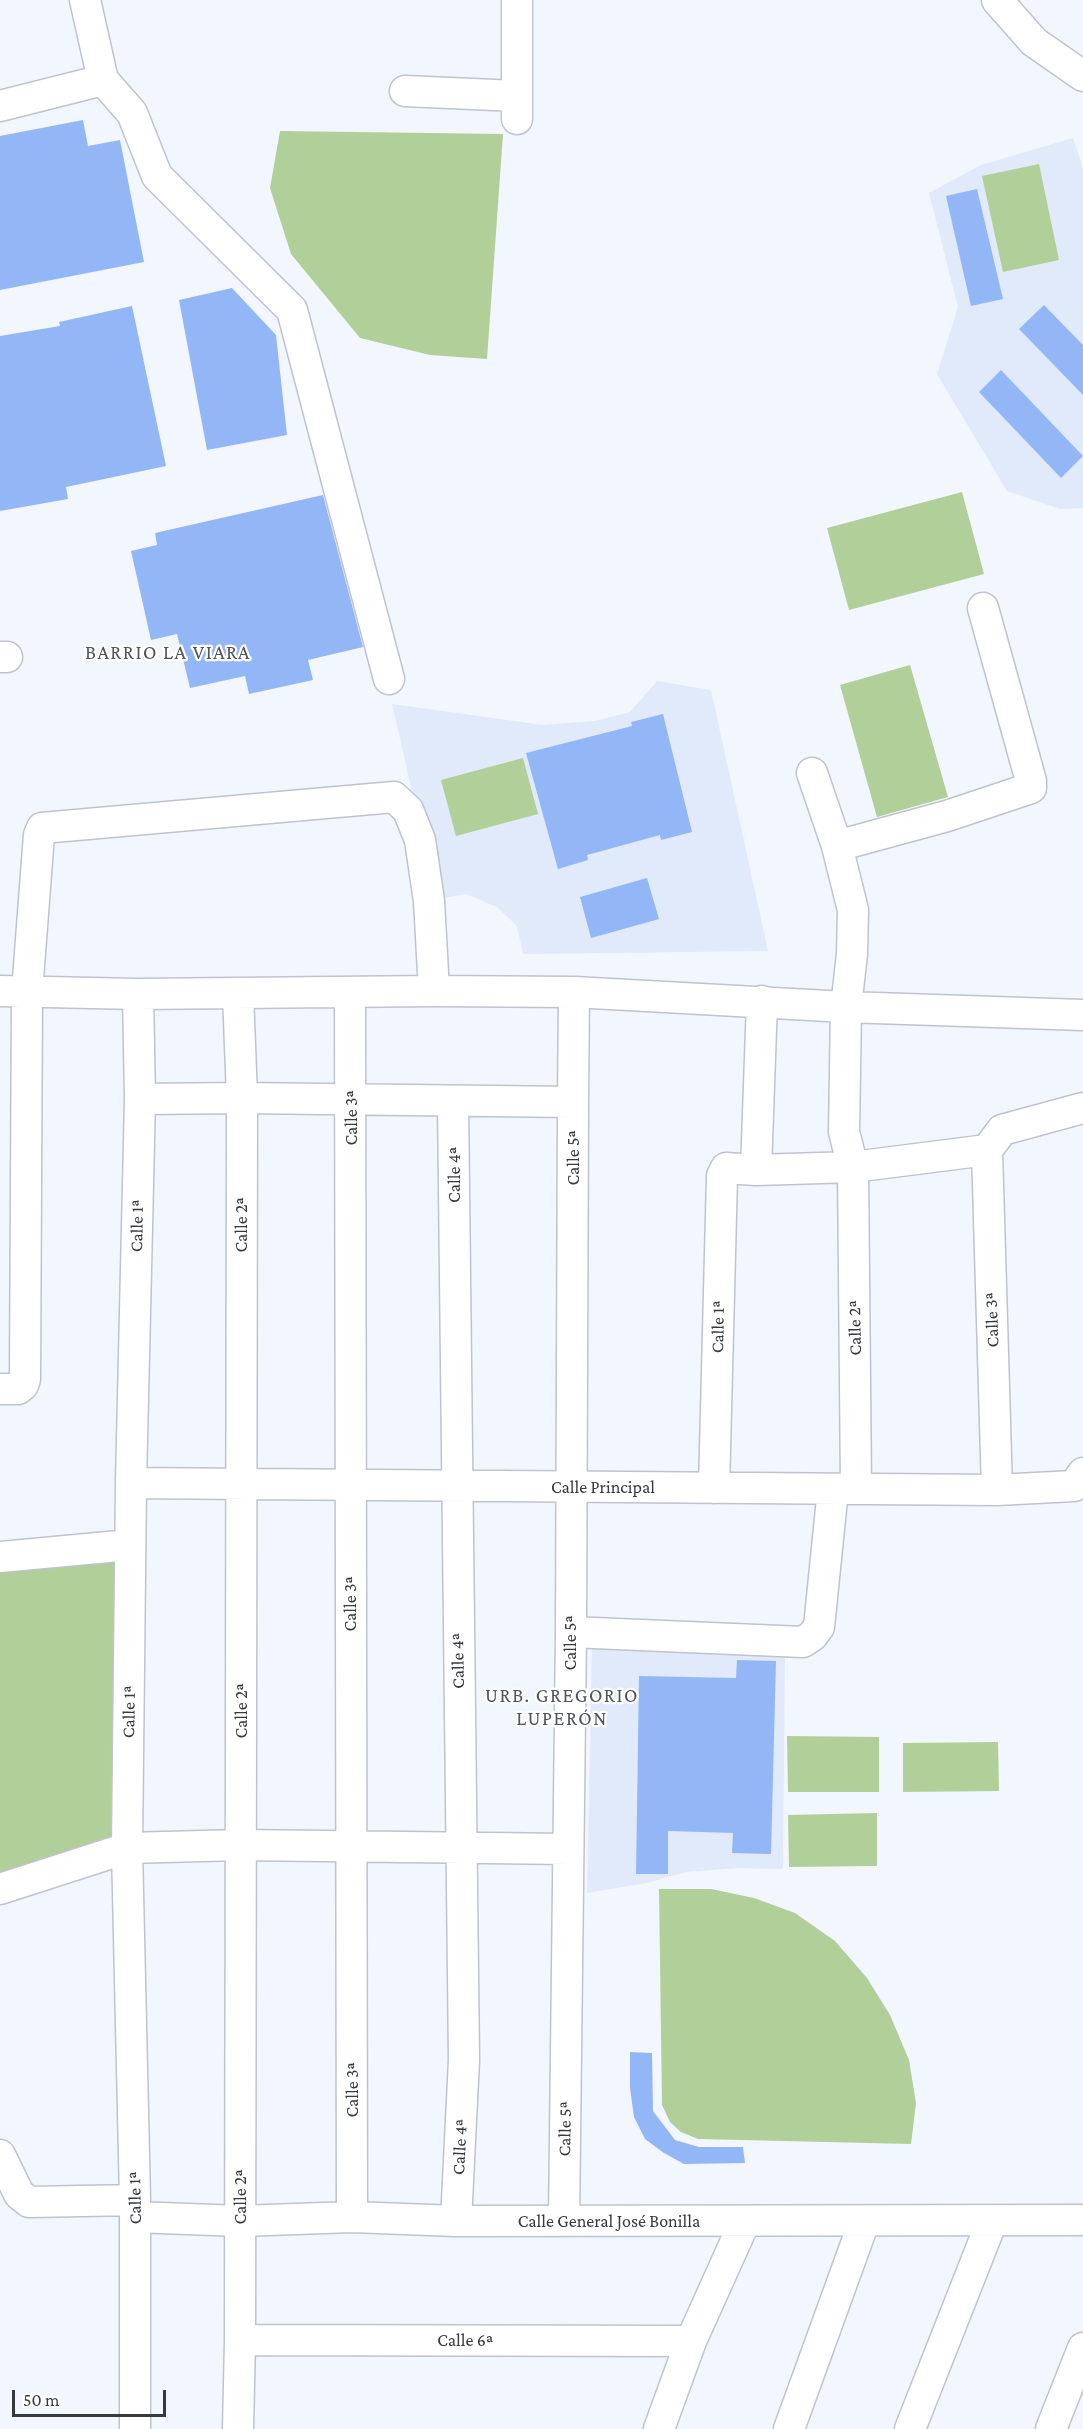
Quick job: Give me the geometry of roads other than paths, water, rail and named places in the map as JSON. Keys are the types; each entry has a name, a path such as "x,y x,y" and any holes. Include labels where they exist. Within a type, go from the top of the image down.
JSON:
{"street":[{"path":"85,0 103,80 132,113 157,176 292,310 389,679"},
{"path":"405,91 517,108 517,0"},
{"path":"997,0 1034,42 1083,76"},
{"path":"0,106 103,80"},
{"path":"837,846 947,816 1027,792 1031,788 1031,781 983,608"},
{"name":"Calle 2ª","path":"571,1632 803,1642 819,1627 845,1489 853,1167 844,1132 846,1007 852,954 853,910 837,846 812,773"},
{"path":"12,1387 25,1379 13,992 42,828 394,797 408,810 420,840 429,901 434,991"},
{"path":"13,992 138,994 574,992 846,1007 1083,1015"},
{"name":"Calle 3ª","path":"350,992 352,2217"},
{"name":"Calle 5ª","path":"564,2221 571,1632 574,992"},
{"name":"Calle 2ª","path":"238,993 242,1098 238,2429"},
{"name":"Calle 1ª","path":"135,2429 135,2209 127,1848 131,1483 140,1099 138,994"},
{"path":"762,1001 756,1170 853,1167 987,1150 1002,1130 1083,1108"},
{"path":"140,1099 573,1102"},
{"name":"Calle 4ª","path":"453,1101 464,2060 456,2221"},
{"name":"Calle 3ª","path":"987,1150 997,1490"},
{"name":"Calle 1ª","path":"714,1488 722,1176 726,1167 756,1170"},
{"name":"Calle Principal","path":"131,1483 997,1490 1079,1479"},
{"path":"0,1557 130,1545"},
{"path":"0,1889 127,1848 241,1845 568,1849"},
{"name":"Calle General José Bonilla","path":"0,2155 19,2194 28,2202 135,2209 240,2221 352,2217 456,2221 1083,2220"},
{"path":"659,2429 690,2341 745,2221"},
{"path":"910,2429 992,2221"},
{"path":"789,2429 864,2222"},
{"name":"Calle 6ª","path":"240,2340 690,2341"},
{"path":"1051,2429 1083,2348"}],"district":[{"name":"BARRIO LA VIARA","path":"168,653"},
{"name":"URB. GREGORIO LUPERÓN","path":"562,1708"}]}
